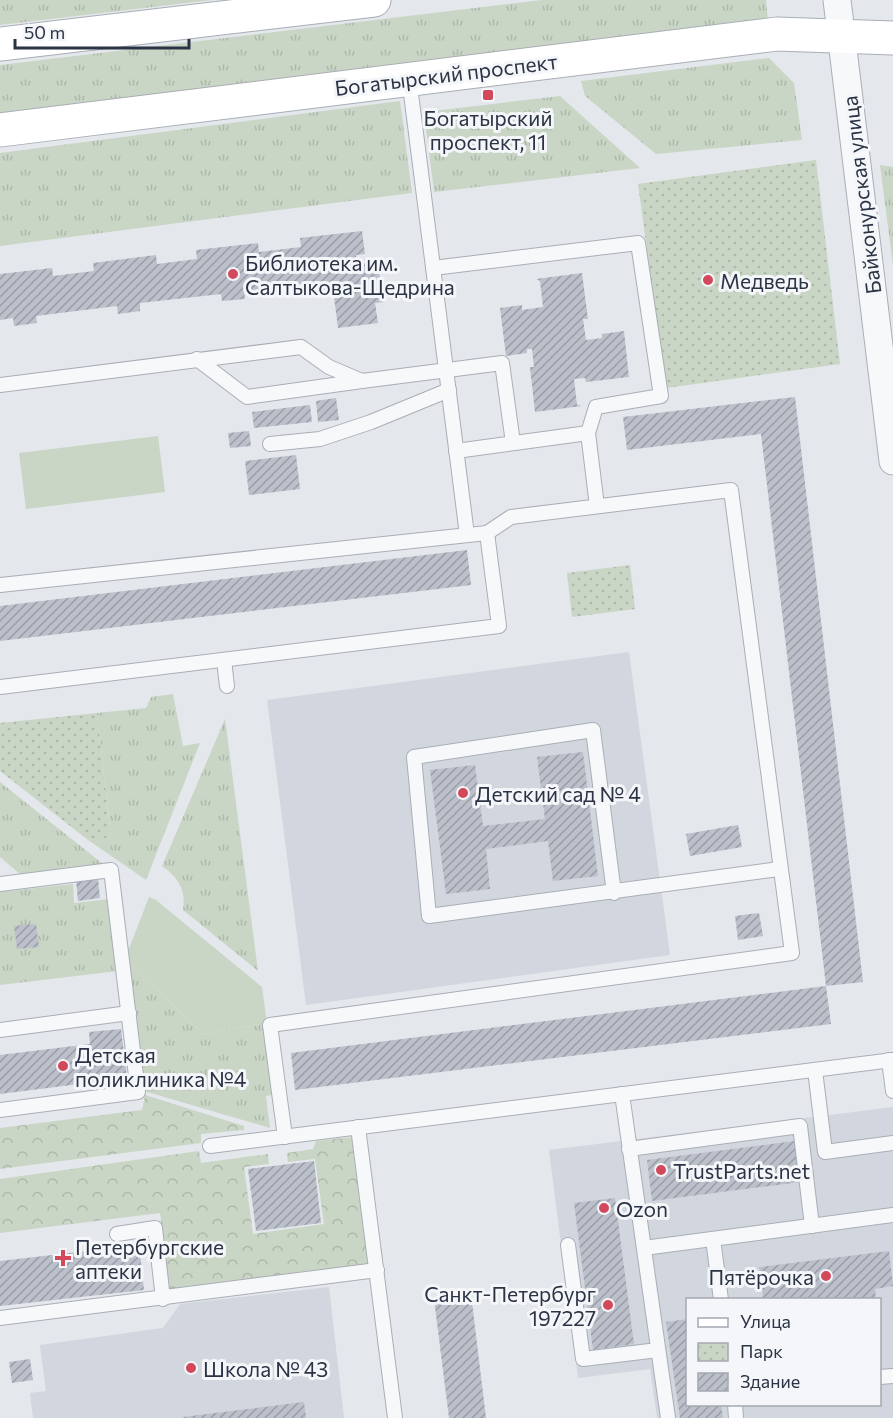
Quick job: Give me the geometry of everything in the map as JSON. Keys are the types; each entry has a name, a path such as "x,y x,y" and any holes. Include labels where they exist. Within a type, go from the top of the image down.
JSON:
{"main road":[{"path":"0,44 374,0"},
{"name":"Богатырский проспект","path":"0,130 777,34 842,34 893,38"}],"street":[{"name":"Байконурская улица","path":"837,0 893,462"}],"lane":[{"path":"408,78 467,535"},
{"path":"433,268 638,243 661,396 596,406 588,433 597,506"},
{"path":"0,385 301,347 329,367 362,381"},
{"path":"197,359 247,397 502,363 513,443"},
{"path":"270,444 320,439 371,422 448,390"},
{"path":"456,451 588,433"},
{"path":"0,585 467,535 487,532 511,517 731,490 779,869 792,953 270,1025 285,1137"},
{"path":"0,687 499,626 487,532"},
{"path":"224,660 227,686"},
{"path":"614,892 593,730 414,757 429,916 614,892 779,869"},
{"path":"0,884 111,870 138,1092 0,1110"},
{"path":"0,1030 129,1013"},
{"path":"210,1146 891,1060 893,1091"},
{"path":"815,1070 825,1152 893,1143"},
{"path":"622,1094 668,1418"},
{"path":"629,1149 800,1126 812,1226"},
{"path":"358,1128 395,1418"},
{"path":"644,1248 893,1215"},
{"path":"117,1234 154,1228 163,1299"},
{"path":"713,1239 721,1298"},
{"path":"568,1245 583,1359 658,1350"},
{"path":"0,1318 376,1270"}],"shaded area":[{"name":"Детский сад № 4","path":"629,652 670,955 306,1005 267,700"},
{"path":"893,1107 893,1418 657,1418 650,1369 578,1378 549,1150"},
{"name":"Школа № 43","path":"329,1287 344,1418 33,1418 30,1393 46,1391 40,1345 163,1328 180,1304"}],"green space":[{"path":"0,0 212,0 0,25"},
{"path":"542,0 766,0 768,21 0,113 0,65"},
{"path":"769,58 794,83 802,140 656,154 585,96 581,81"},
{"path":"560,96 640,168 434,192 424,112"},
{"path":"400,101 412,193 0,246 0,153"},
{"path":"816,160 840,364 666,388 638,184"},
{"path":"880,165 893,167 893,265"},
{"path":"158,436 165,492 26,509 19,453"},
{"path":"630,565 635,609 572,617 567,573"},
{"path":"173,694 183,746 200,743 146,880 88,840 111,836 97,713 146,708 151,697"},
{"path":"97,713 111,837 88,840 0,771 0,723"},
{"path":"225,719 258,971 183,910 184,903 180,885 162,866"},
{"path":"0,782 103,864 20,874 0,857"},
{"path":"73,884 74,903 109,899 118,971 0,985 0,892"},
{"path":"149,897 156,900 262,987 267,1023 203,1034 125,959"},
{"path":"125,959 203,1034 267,1023 276,1094 266,1096 270,1128 144,1091"},
{"path":"145,1095 244,1126 244,1130 201,1134 201,1143 0,1169 0,1128 142,1110"},
{"path":"353,1137 370,1267 170,1292 160,1213 0,1233 0,1179 199,1151 201,1163 268,1154 269,1164 244,1167 253,1234 324,1224 315,1159 288,1162 287,1153 313,1149 316,1141"}],"building":[{"path":"362,231 365,254 356,255 357,264 378,262 383,302 375,303 378,323 338,328 333,289 324,290 323,281 244,291 245,299 222,301 221,294 140,303 140,311 118,314 117,306 36,316 37,323 14,326 13,318 0,320 0,274 52,268 53,276 94,271 93,263 156,255 157,264 197,259 196,250 258,243 259,252 301,247 300,238"},
{"path":"582,273 588,319 583,319 586,340 602,338 602,334 624,331 629,377 586,382 585,378 574,379 577,405 582,406 535,412 530,367 534,367 532,349 527,349 527,353 506,356 500,308 522,305 522,310 543,307 540,281 536,279"},
{"path":"795,397 863,982 826,986 761,434 627,450 623,417"},
{"path":"336,398 339,420 318,422 316,401"},
{"path":"310,405 312,422 254,428 252,412"},
{"path":"249,431 251,446 230,448 228,433"},
{"path":"296,455 300,489 249,495 245,461"},
{"path":"467,550 471,585 0,641 0,606"},
{"path":"583,752 598,876 553,881 548,841 486,849 490,889 446,894 430,770 475,765 483,826 545,819 537,757"},
{"path":"738,825 742,847 690,856 686,834"},
{"path":"98,878 100,898 78,901 76,880"},
{"path":"759,913 763,936 738,940 735,916"},
{"path":"36,924 39,947 17,949 14,926"},
{"path":"826,986 831,1024 295,1090 291,1053"},
{"name":"Детская поликлиника №4","path":"121,1029 127,1078 0,1094 0,1055 90,1044 89,1032"},
{"path":"794,1141 800,1182 652,1201 647,1160"},
{"path":"314,1161 321,1223 256,1231 248,1169"},
{"path":"615,1198 634,1344 593,1350 574,1203"},
{"path":"139,1245 144,1290 0,1306 0,1261"},
{"name":"Пятёрочка","path":"889,1251 893,1286 875,1289 876,1298 760,1298 763,1296 759,1267"},
{"path":"471,1294 486,1418 449,1418 434,1299"},
{"path":"686,1319 686,1406 721,1406 723,1418 680,1418 666,1322"},
{"path":"30,1359 33,1380 12,1383 9,1362"},
{"path":"304,1402 306,1418 183,1417"}],"place":[{"name":"Богатырский проспект, 11","path":"488,95"},
{"name":"Библиотека им. Салтыкова-Щедрина","path":"233,274"},
{"name":"Медведь","path":"708,280"},
{"name":"Детский сад № 4","path":"463,793"},
{"name":"Детская поликлиника №4","path":"63,1066"},
{"name":"TrustParts.net","path":"661,1170"},
{"name":"Ozon","path":"604,1208"},
{"name":"Петербургские аптеки","path":"63,1258"},
{"name":"Пятёрочка","path":"826,1276"},
{"name":"Санкт-Петербург 197227","path":"608,1305"},
{"name":"Школа № 43","path":"191,1368"}]}
